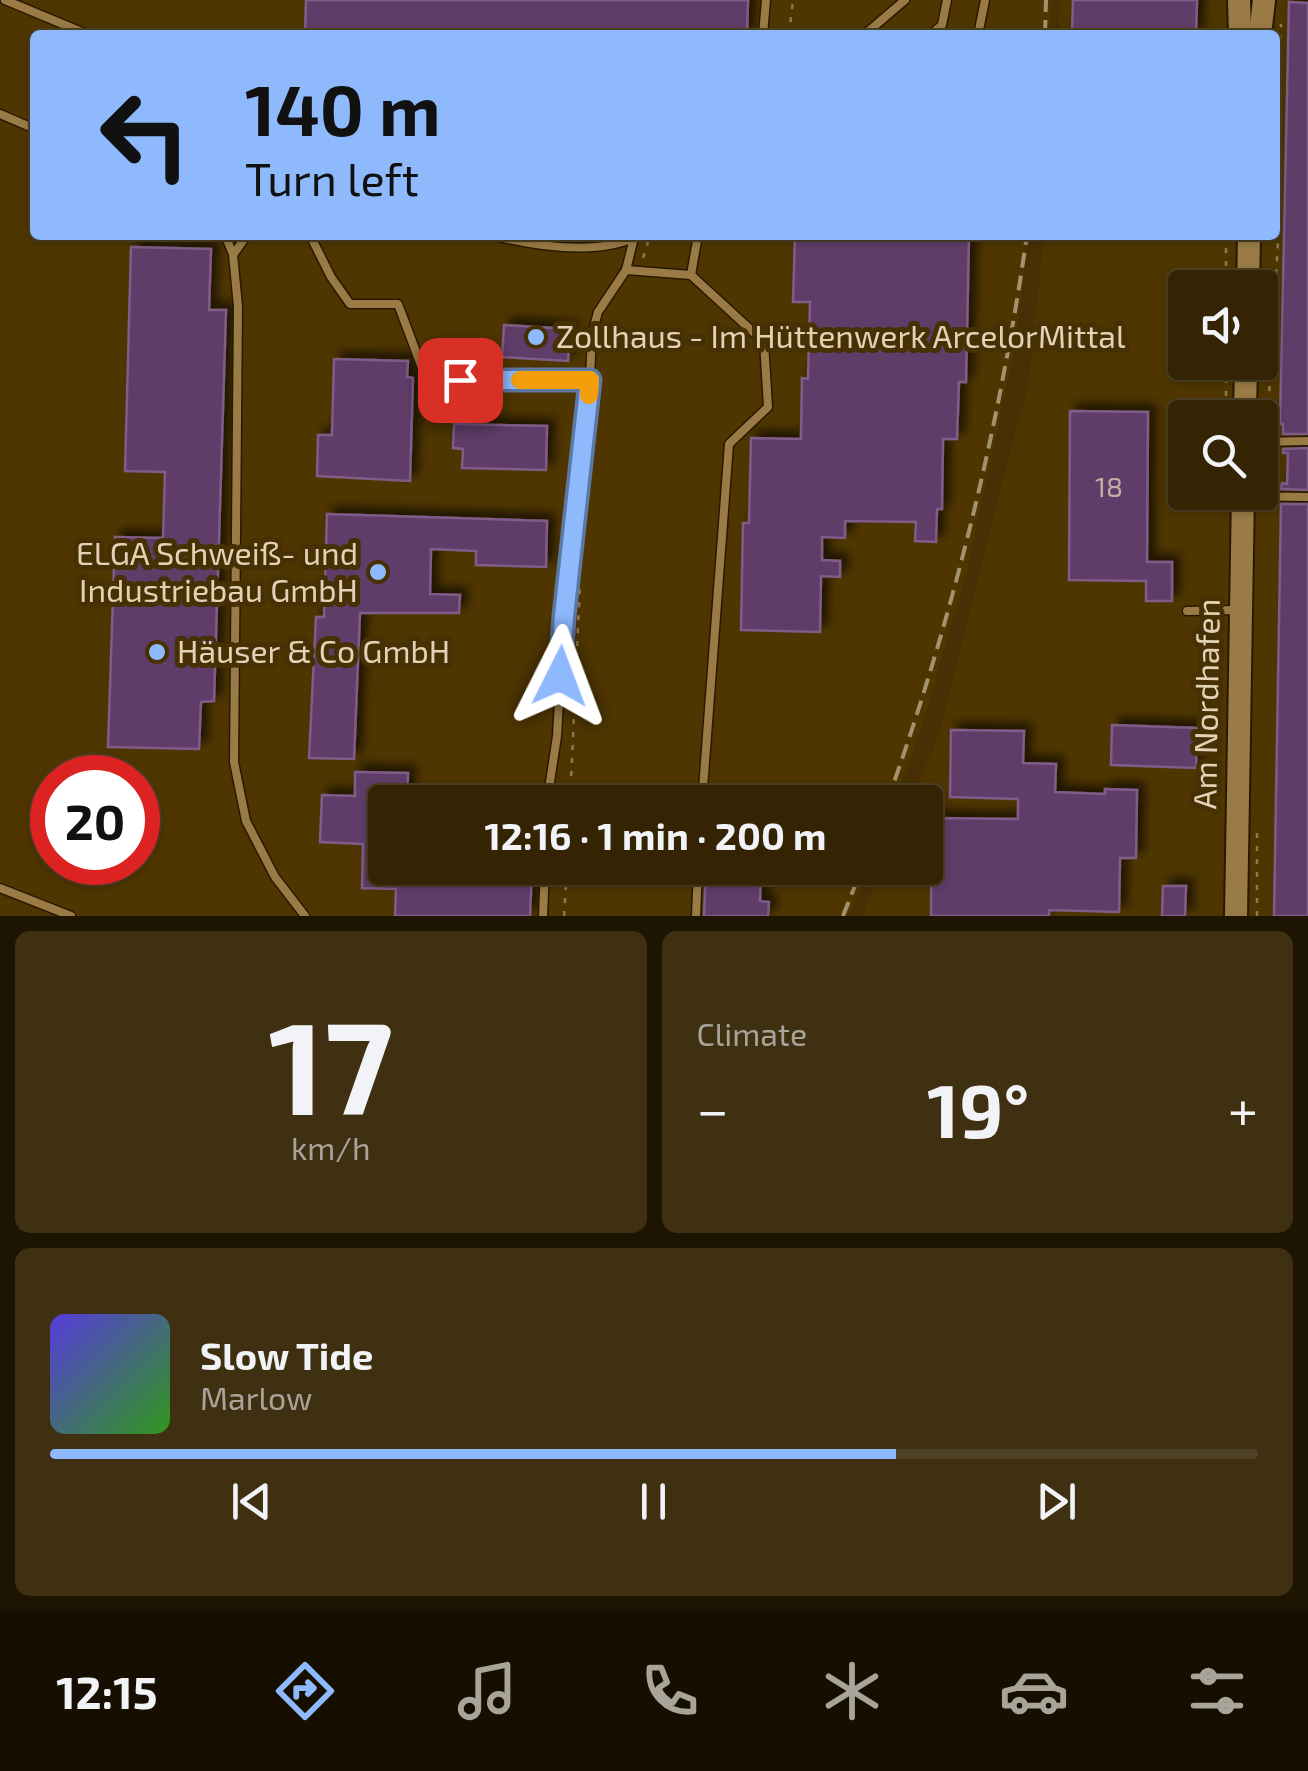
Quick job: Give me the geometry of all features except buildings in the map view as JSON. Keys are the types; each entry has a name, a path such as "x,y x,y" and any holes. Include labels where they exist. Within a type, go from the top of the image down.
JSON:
{"main road":[{"path":"1239,0 1240,30"},
{"path":"1261,30 1264,0"},
{"path":"1248,270 1249,240"},
{"name":"Am Nordhafen","path":"1236,916 1242,610 1249,510"}],"lane":[{"path":"4,0 77,30"},
{"path":"763,30 766,0"},
{"path":"870,30 905,0"},
{"path":"936,30 942,25 947,0"},
{"path":"979,30 985,0"},
{"path":"0,114 30,127"},
{"path":"227,240 233,254 238,306 234,762 246,821 275,877 305,916"},
{"path":"233,254 243,240"},
{"path":"313,240 350,304 398,304 427,380 590,380"},
{"path":"511,240 536,246 585,247 621,240"},
{"path":"559,240 560,246"},
{"path":"550,785 592,334 598,312 626,270 639,240"},
{"path":"691,275 697,240"},
{"path":"626,270 691,275 764,342 768,407 728,444 703,785"},
{"path":"1278,442 1308,442"},
{"path":"1278,496 1308,497"},
{"path":"1186,611 1242,610"},
{"path":"543,916 544,885"},
{"path":"696,916 697,885"},
{"path":"0,888 71,916"}],"path":[{"path":"790,30 794,0"},
{"path":"1280,95 1281,22"},
{"path":"637,272 648,246 644,240"},
{"path":"1226,240 1226,270"},
{"path":"1266,400 1278,240"},
{"path":"603,358 606,320"},
{"path":"1226,380 1226,399"},
{"path":"571,785 580,583"},
{"path":"564,916 566,885"}],"shaded area":[{"path":"0,0 1052,0 1049,30 30,30 30,240 1028,240 1014,351 967,571 901,785 368,785 368,885 863,885 849,916 0,916"},
{"path":"1060,0 1308,0 1308,916 862,916 875,885 943,885 943,785 917,785 936,743 1029,380 1043,240 1280,240 1280,30 1058,30"}],"railway":[{"path":"1045,30 1046,0"},
{"path":"893,785 933,663 971,522 1003,380 1026,240"},
{"path":"843,916 855,885"}],"slow traffic":[{"path":"520,380 590,380 589,395"}],"place":[{"name":"Zollhaus - Im Hüttenwerk ArcelorMittal","path":"536,337"},
{"name":"ELGA Schweiß- und Industriebau GmbH","path":"378,572"},
{"name":"Häuser & Co GmbH","path":"157,652"}],"route":[{"path":"460,380 590,380 560,676"}]}
